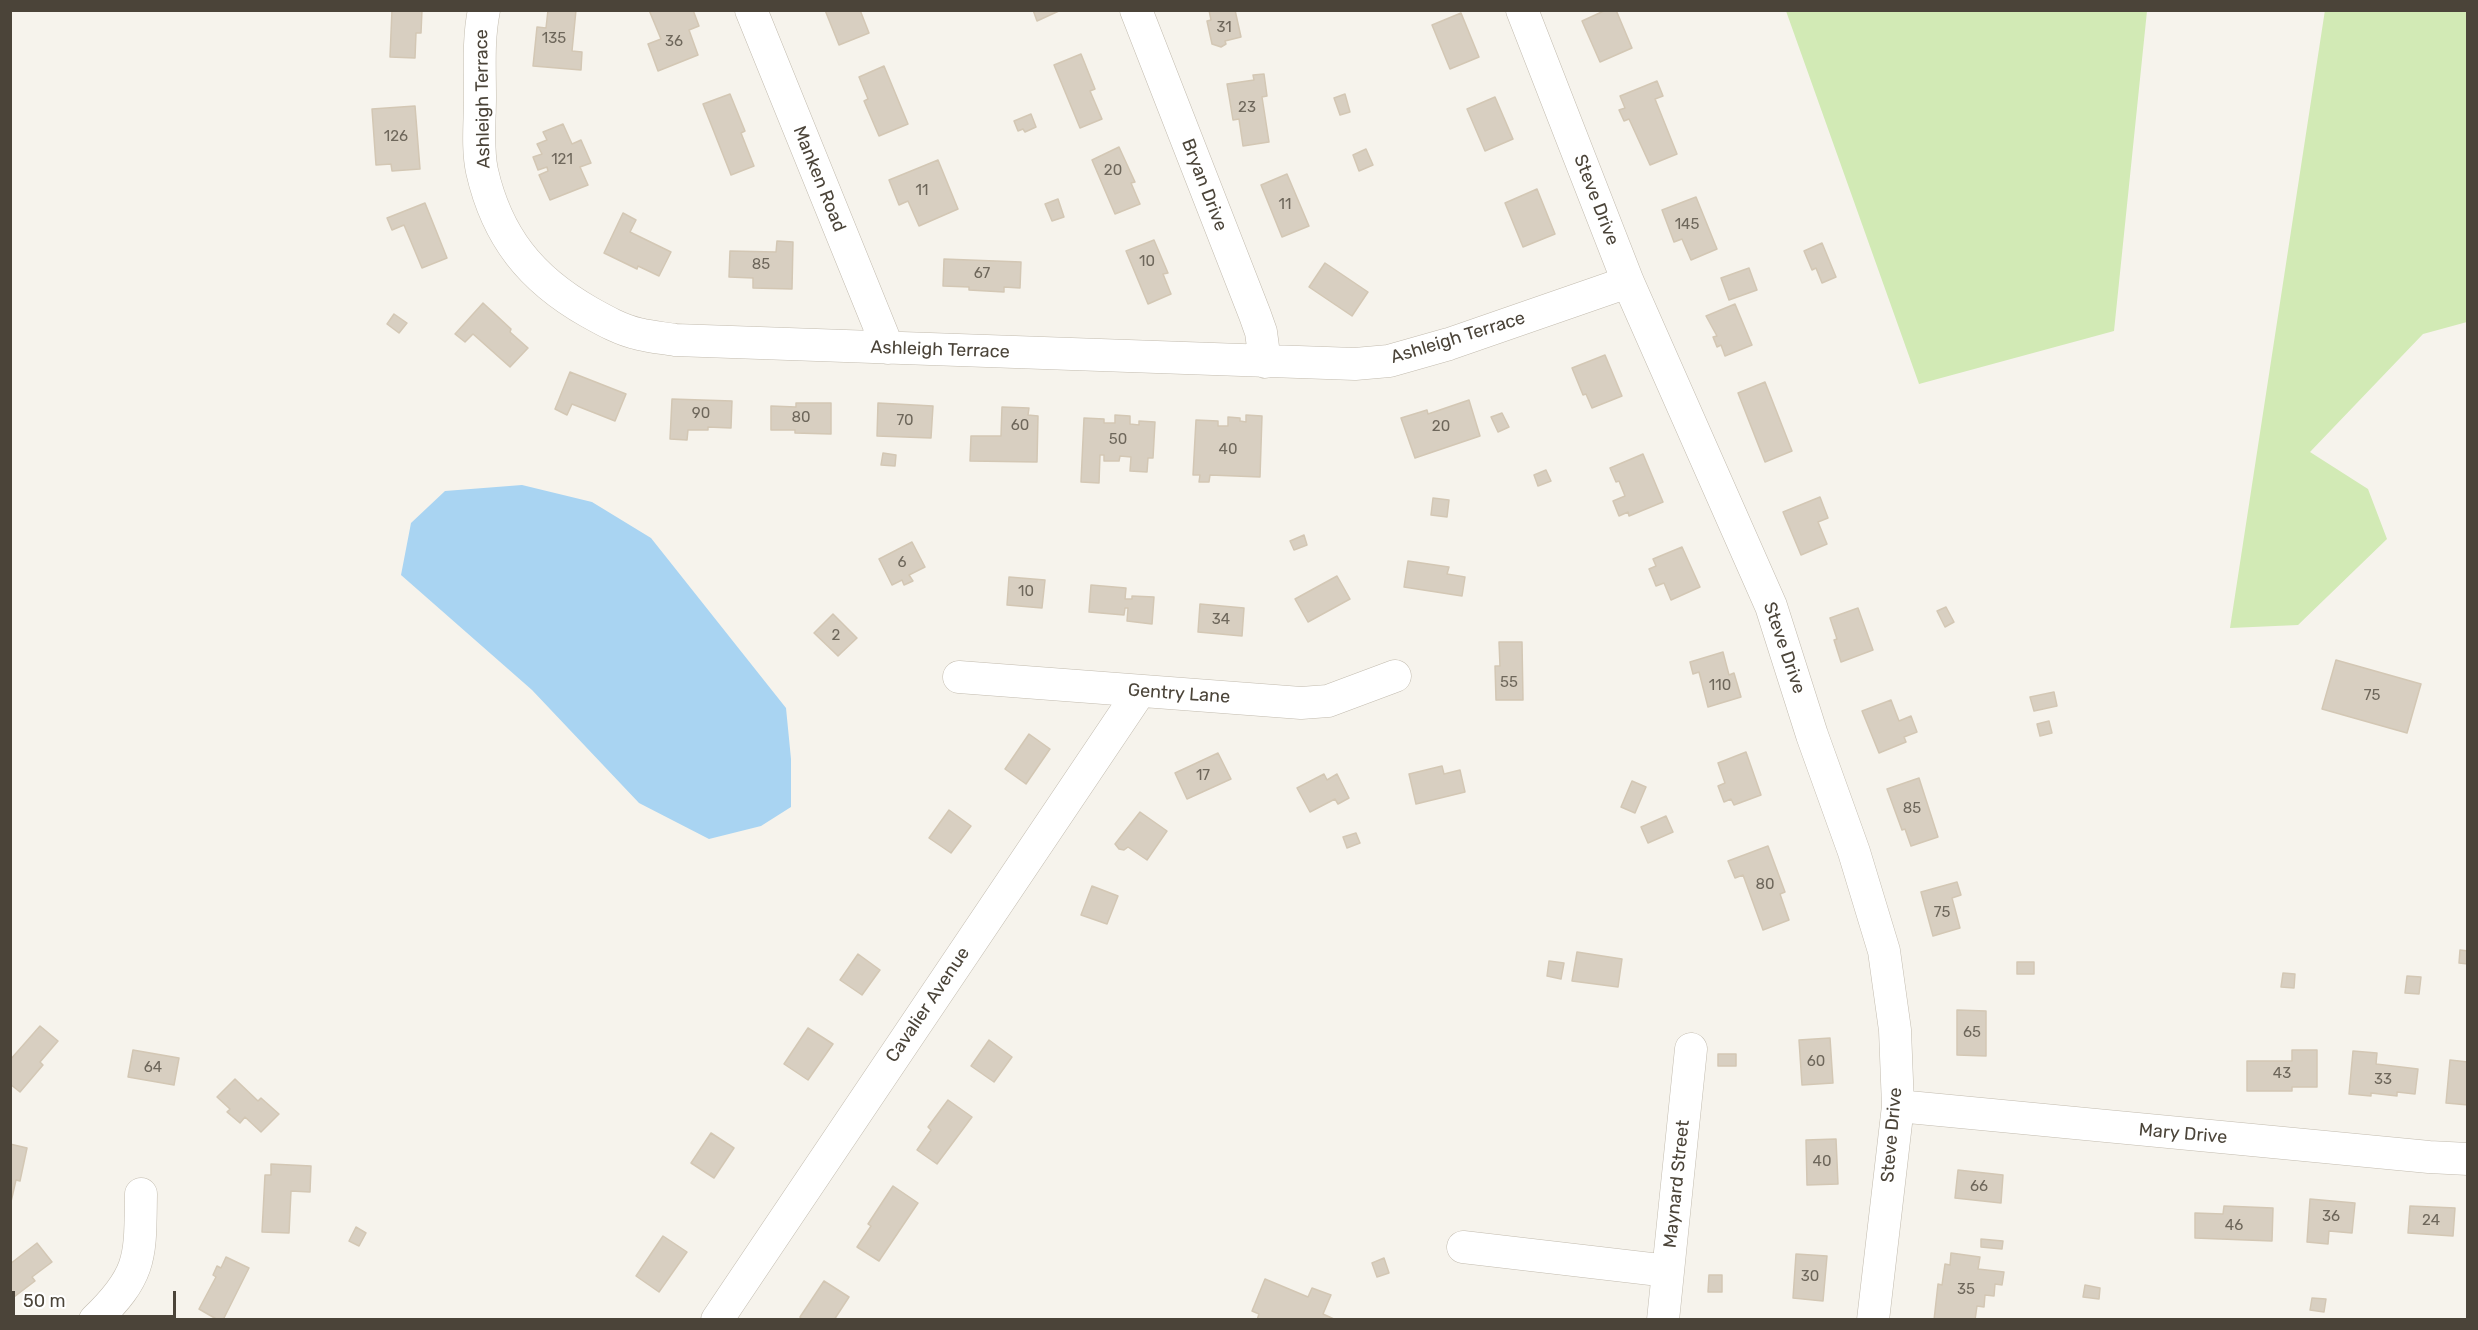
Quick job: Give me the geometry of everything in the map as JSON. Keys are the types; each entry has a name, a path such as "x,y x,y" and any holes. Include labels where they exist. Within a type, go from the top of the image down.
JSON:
{"street":[{"name":"Ashleigh Terrace","path":"484,10 480,50 482,169 494,208 509,240 529,268 554,290 610,324 639,334 675,340 1355,364 1389,361 1449,344 1628,282"},
{"name":"Manken Road","path":"751,10 888,348"},
{"name":"Bryan Drive","path":"1136,10 1255,315 1261,332 1265,362"},
{"name":"Steve Drive","path":"1522,10 1628,282 1771,606 1812,735 1854,852 1884,951 1895,1030 1898,1106 1873,1320"},
{"name":"Gentry Lane","path":"959,677 1310,702 1328,701 1346,696 1395,676"},
{"name":"Cavalier Avenue","path":"717,1320 1140,691"},
{"name":"Maynard Street","path":"1663,1320 1691,1049"},
{"name":"Mary Drive","path":"1898,1106 2468,1159"},
{"path":"95,1320 117,1298 133,1273 140,1250 141,1194"},
{"path":"1463,1247 1668,1271"}],"green space":[{"path":"2325,10 2467,11 2467,322 2423,334 2310,452 2368,489 2387,539 2298,625 2230,628"},
{"path":"1786,11 2147,11 2114,331 1919,384"}],"water":[{"path":"522,485 592,502 651,538 786,708 791,759 791,807 761,826 709,839 639,803 532,690 401,575 411,523 445,491"}],"building":[{"path":"392,10 422,10 421,33 416,33 415,58 390,57"},
{"path":"548,10 576,10 572,51 582,52 581,70 533,66 537,27 546,28"},
{"path":"649,10 693,10 699,26 689,30 698,55 658,71 648,44 661,39"},
{"path":"825,10 860,10 869,33 839,45"},
{"path":"1033,10 1061,10 1037,21"},
{"path":"1209,10 1235,10 1241,37 1225,41 1226,44 1221,47 1212,44 1207,21 1211,20"},
{"path":"1606,10 1616,10 1632,48 1600,62 1582,21"},
{"path":"1461,13 1479,57 1450,69 1432,25"},
{"path":"1081,54 1095,89 1090,91 1102,119 1080,128 1054,65"},
{"path":"884,66 908,124 879,136 864,101 868,99 859,77"},
{"path":"1264,74 1267,96 1262,97 1269,142 1243,146 1239,119 1233,120 1227,84 1254,80 1253,75"},
{"path":"1657,81 1663,96 1655,99 1677,154 1650,165 1629,119 1624,121 1619,110 1625,108 1620,96"},
{"path":"730,94 745,131 741,133 754,166 731,175 703,104"},
{"path":"1345,94 1350,112 1340,115 1334,98"},
{"path":"1495,97 1513,139 1485,151 1467,109"},
{"path":"415,106 420,169 392,171 391,164 376,165 372,109"},
{"path":"1031,114 1036,127 1025,132 1023,129 1018,131 1014,121"},
{"path":"563,124 572,144 581,140 591,163 580,167 588,185 550,200 539,175 548,171 547,167 538,170 533,157 542,154 537,144 547,140 543,132"},
{"path":"1119,147 1135,182 1131,183 1140,204 1115,214 1092,160"},
{"path":"1366,149 1373,165 1359,171 1353,155"},
{"path":"938,160 958,209 919,226 908,201 899,205 889,180"},
{"path":"1287,174 1309,226 1282,237 1261,185"},
{"path":"1537,189 1555,234 1523,247 1505,203"},
{"path":"1696,197 1717,249 1691,260 1682,239 1674,242 1662,210"},
{"path":"1058,199 1064,217 1052,221 1045,204"},
{"path":"425,203 447,258 422,268 404,225 392,230 387,218"},
{"path":"623,213 636,220 630,232 671,252 659,276 638,266 637,269 604,253"},
{"path":"1154,240 1168,273 1163,274 1171,294 1148,304 1126,251"},
{"path":"777,241 793,242 792,289 753,288 753,278 729,277 730,251 776,252"},
{"path":"1822,243 1836,277 1822,283 1816,268 1812,270 1804,251"},
{"path":"944,259 1021,262 1020,288 1004,287 1004,292 943,286"},
{"path":"1325,263 1368,292 1352,316 1309,287"},
{"path":"1749,268 1757,290 1729,300 1721,278"},
{"path":"483,303 528,348 510,367 473,334 465,342 455,334"},
{"path":"1735,304 1752,345 1725,356 1721,345 1717,347 1713,337 1717,336 1706,316"},
{"path":"394,314 407,323 399,333 387,324"},
{"path":"1605,355 1622,396 1592,408 1586,394 1583,395 1572,368"},
{"path":"570,372 626,394 615,421 572,404 567,415 555,409"},
{"path":"1765,382 1792,451 1765,462 1738,393"},
{"path":"672,399 732,401 731,428 708,427 708,430 688,430 687,440 670,439"},
{"path":"1469,400 1480,436 1415,458 1401,418 1427,410 1428,414"},
{"path":"796,403 831,403 831,434 771,430 771,406 796,407"},
{"path":"878,403 933,406 931,438 877,436"},
{"path":"1002,407 1029,408 1028,415 1038,416 1037,462 970,461 971,436 1001,436"},
{"path":"1502,413 1509,427 1498,432 1491,417"},
{"path":"1115,415 1130,416 1130,424 1139,425 1139,421 1155,422 1153,458 1148,458 1147,472 1130,471 1131,457 1120,456 1119,461 1104,461 1104,455 1100,455 1099,483 1081,482 1084,418 1104,419 1104,423 1115,423"},
{"path":"1246,415 1262,416 1260,477 1210,475 1209,482 1199,482 1200,475 1193,475 1196,420 1218,421 1218,426 1228,426 1228,417 1240,418 1240,421 1246,422"},
{"path":"883,453 896,455 895,466 881,465"},
{"path":"1643,454 1663,502 1629,516 1628,512 1619,516 1613,501 1625,496 1610,468"},
{"path":"1546,470 1551,481 1538,486 1534,475"},
{"path":"1820,497 1828,518 1818,522 1827,544 1801,555 1783,512"},
{"path":"1433,498 1449,500 1447,517 1431,515"},
{"path":"1304,535 1307,545 1294,550 1290,541"},
{"path":"912,542 925,567 909,575 913,581 904,585 902,580 892,585 879,559"},
{"path":"1682,547 1700,587 1671,600 1664,583 1656,586 1649,569 1656,566 1653,559"},
{"path":"1408,561 1449,567 1447,574 1465,577 1462,596 1404,587"},
{"path":"1337,576 1350,599 1308,622 1295,599"},
{"path":"1009,577 1045,580 1042,608 1007,605"},
{"path":"1091,585 1126,588 1125,599 1132,599 1132,596 1154,597 1152,624 1127,621 1128,608 1125,608 1124,615 1089,612"},
{"path":"1200,604 1244,608 1242,636 1198,632"},
{"path":"1946,607 1954,622 1945,627 1937,611"},
{"path":"1858,608 1873,650 1841,662 1830,618"},
{"path":"833,614 857,638 838,656 814,633"},
{"path":"1499,642 1522,642 1523,700 1496,700 1495,666 1500,666"},
{"path":"1723,652 1729,675 1734,673 1741,697 1708,707 1699,672 1693,674 1690,662"},
{"path":"2336,660 2421,684 2407,733 2322,709"},
{"path":"2054,692 2057,706 2034,711 2030,697"},
{"path":"1891,700 1899,721 1911,716 1917,732 1904,737 1906,742 1879,753 1862,711"},
{"path":"2049,721 2052,733 2040,736 2037,724"},
{"path":"1029,734 1050,749 1026,784 1005,769"},
{"path":"1746,752 1761,795 1734,805 1731,799 1724,802 1718,786 1725,783 1718,763"},
{"path":"1218,753 1231,779 1187,799 1175,773"},
{"path":"1442,766 1444,774 1460,770 1465,792 1416,804 1409,774"},
{"path":"1324,774 1327,780 1337,774 1349,798 1338,804 1335,799 1310,812 1297,788"},
{"path":"1919,778 1938,837 1911,846 1905,829 1902,830 1887,789"},
{"path":"1632,781 1646,787 1635,813 1621,807"},
{"path":"949,810 971,826 951,853 929,838"},
{"path":"1140,812 1167,831 1147,860 1128,847 1124,850 1119,849 1115,844"},
{"path":"1666,816 1673,832 1648,843 1641,827"},
{"path":"1356,833 1360,843 1347,848 1343,837"},
{"path":"1768,846 1785,892 1780,894 1789,920 1763,930 1743,875 1735,878 1728,861"},
{"path":"1957,882 1961,895 1952,898 1960,928 1933,936 1921,892"},
{"path":"1092,886 1118,896 1107,924 1081,915"},
{"path":"2460,950 2468,951 2468,964 2459,963"},
{"path":"1577,952 1622,959 1618,987 1572,981"},
{"path":"858,954 880,970 862,995 840,980"},
{"path":"1549,961 1564,963 1561,979 1547,976"},
{"path":"2017,962 2034,962 2034,974 2017,974"},
{"path":"2283,973 2295,974 2294,988 2281,987"},
{"path":"2407,976 2421,977 2419,994 2405,993"},
{"path":"1957,1010 1986,1011 1986,1056 1957,1055"},
{"path":"40,1026 58,1041 40,1062 43,1065 20,1092 10,1084 10,1060"},
{"path":"808,1028 833,1044 808,1080 784,1064"},
{"path":"1830,1038 1833,1083 1802,1085 1799,1040"},
{"path":"989,1040 1012,1057 994,1082 971,1066"},
{"path":"133,1050 179,1058 174,1085 128,1077"},
{"path":"2292,1050 2317,1050 2317,1087 2292,1087 2292,1091 2247,1091 2247,1061 2292,1061"},
{"path":"2353,1051 2377,1053 2376,1064 2418,1069 2415,1094 2397,1092 2397,1096 2371,1093 2371,1096 2349,1094"},
{"path":"1718,1054 1736,1054 1736,1066 1718,1066"},
{"path":"2450,1060 2468,1062 2468,1105 2446,1103"},
{"path":"235,1079 258,1101 261,1098 279,1114 261,1132 245,1117 240,1123 227,1112 230,1109 217,1097"},
{"path":"948,1100 972,1117 937,1164 917,1150 931,1130 928,1127"},
{"path":"711,1133 734,1148 714,1178 691,1163"},
{"path":"1836,1139 1838,1184 1807,1185 1806,1140"},
{"path":"10,1144 27,1148 20,1181 16,1180 10,1206"},
{"path":"271,1164 311,1166 310,1192 291,1191 289,1233 262,1232 265,1175 271,1175"},
{"path":"1958,1170 2003,1175 2001,1203 1955,1198"},
{"path":"893,1186 918,1203 879,1261 857,1247 871,1226 868,1224"},
{"path":"2310,1199 2355,1203 2352,1233 2329,1231 2328,1244 2307,1242"},
{"path":"2224,1206 2273,1208 2272,1241 2195,1238 2195,1213 2223,1214"},
{"path":"2410,1206 2455,1208 2453,1236 2408,1233"},
{"path":"356,1227 366,1233 359,1246 349,1241"},
{"path":"663,1236 687,1252 659,1292 636,1276"},
{"path":"1981,1239 2003,1241 2002,1249 1981,1247"},
{"path":"37,1243 52,1262 32,1277 35,1281 10,1300 10,1264"},
{"path":"1951,1253 1980,1257 1978,1269 2004,1272 2002,1285 1995,1284 1994,1296 1985,1295 1984,1307 1977,1306 1975,1320 1934,1320 1938,1284 1942,1285 1945,1264 1950,1265"},
{"path":"1796,1254 1827,1256 1823,1301 1793,1298"},
{"path":"226,1257 249,1268 223,1320 218,1320 199,1309 216,1277 213,1275 217,1266 221,1268"},
{"path":"1384,1258 1389,1273 1377,1277 1372,1263"},
{"path":"1709,1275 1722,1275 1722,1292 1708,1292"},
{"path":"1265,1279 1308,1297 1312,1288 1331,1295 1323,1314 1336,1320 1257,1320 1259,1314 1252,1311"},
{"path":"824,1281 849,1297 834,1320 802,1320 800,1317"},
{"path":"2085,1285 2100,1288 2099,1299 2083,1297"},
{"path":"2312,1298 2326,1299 2324,1312 2310,1310"}]}
